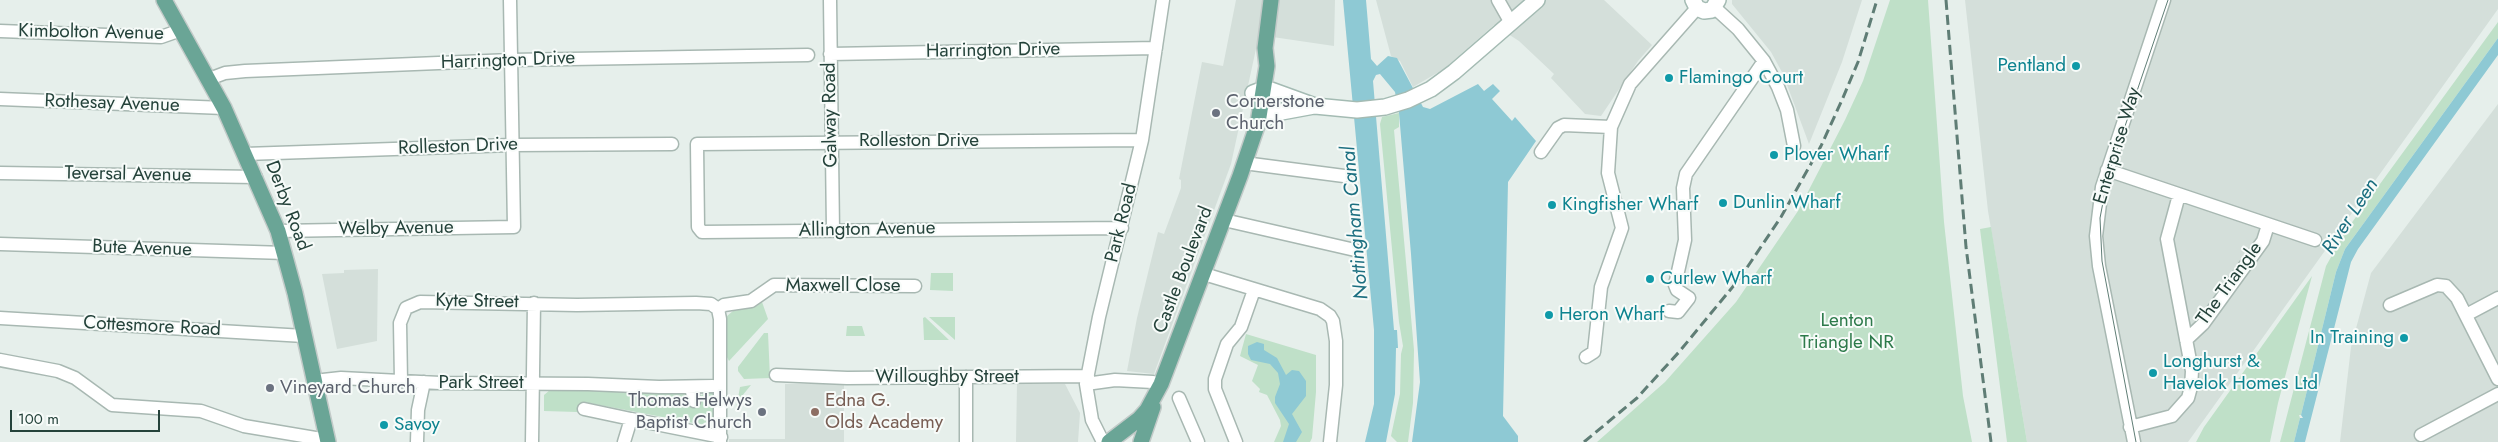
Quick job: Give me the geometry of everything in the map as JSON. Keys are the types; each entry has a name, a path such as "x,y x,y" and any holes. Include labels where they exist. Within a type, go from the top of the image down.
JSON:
{"main road":[{"name":"Derby Road","path":"164,0 224,108 256,177 278,231 285,253 328,441"},
{"name":"Castle Boulevard","path":"1244,164 1248,120 1266,66 1265,48 1271,0"},
{"name":"Castle Boulevard","path":"1108,442 1139,420 1156,386 1204,274 1258,123 1258,91"},
{"name":"Castle Boulevard","path":"1141,442 1156,386"},
{"path":"1113,442 1120,442"}],"street":[{"path":"510,0 512,145"},
{"name":"Galway Road","path":"830,0 833,230"},
{"name":"Park Road","path":"1102,442 1092,420 1087,380 1099,317 1142,140 1163,0"},
{"path":"1498,0 1511,23"},
{"path":"1258,123 1276,113 1321,107 1357,110 1385,107 1408,100 1431,89 1454,72 1537,0"},
{"name":"Enterprise Way","path":"2134,442 2099,266 2096,236 2098,214 2107,170 2164,0"},
{"path":"1586,357 1594,352 1601,287 1622,228 1608,173 1611,127 1630,84 1695,4 1704,11 1716,4 1764,61 1778,87 1787,110 1794,146"},
{"name":"Kimbolton Avenue","path":"0,32 161,37 181,30"},
{"name":"Harrington Drive","path":"830,54 1156,48"},
{"name":"Harrington Drive","path":"209,79 225,73 511,60 808,55"},
{"path":"1669,311 1678,312 1689,298 1677,290 1675,285 1685,240 1683,188 1686,174 1764,61"},
{"path":"1258,91 1280,93 1321,107"},
{"name":"Rothesay Avenue","path":"0,99 224,108"},
{"path":"1541,152 1558,128 1564,124 1611,127"},
{"name":"Rolleston Drive","path":"697,144 1142,140"},
{"name":"Rolleston Drive","path":"245,154 512,145 672,144"},
{"name":"Allington Avenue","path":"697,144 699,230 1122,228"},
{"name":"Welby Avenue","path":"278,231 514,227 512,145"},
{"path":"1244,164 1344,176"},
{"name":"The Triangle","path":"2107,170 2315,240"},
{"name":"Teversal Avenue","path":"0,173 256,177"},
{"name":"The Triangle","path":"2130,427 2172,416 2188,398 2192,371 2167,239 2179,194"},
{"path":"1224,220 1354,250"},
{"name":"The Triangle","path":"2186,340 2204,324 2263,241 2268,224"},
{"name":"Bute Avenue","path":"0,244 285,253"},
{"path":"1204,274 1320,309 1330,316 1333,321 1336,341 1336,376 1330,442"},
{"name":"Maxwell Close","path":"718,309 724,305 751,301 774,285 915,286"},
{"path":"2390,305 2437,285 2446,286 2457,298 2498,380"},
{"path":"1236,442 1215,389 1214,379 1227,344 1241,327 1254,290"},
{"path":"2466,315 2498,298"},
{"name":"Kyte Street","path":"400,381 400,323 406,308 420,302 433,300 534,303"},
{"path":"534,303 577,305 705,303 718,309 720,319 720,439 584,409"},
{"name":"Park Street","path":"314,381 341,378 532,385 534,303"},
{"name":"Cottesmore Road","path":"0,318 304,336"},
{"path":"0,360 58,371 75,378 112,405 201,411 244,426 328,441"},
{"name":"Willoughby Street","path":"776,375 847,378 966,377 1115,380 1156,386"},
{"path":"966,377 966,442"},
{"path":"418,442 418,410 424,382"},
{"path":"532,442 532,385 713,386"},
{"path":"691,387 694,401"},
{"path":"2421,435 2498,394"},
{"path":"1179,398 1198,442"},
{"path":"624,442 631,419"}],"shaded area":[{"path":"1236,0 1335,0 1334,46 1259,35 1231,164 1154,374 1127,371 1137,318 1158,232 1164,234 1181,188 1181,180 1179,179 1202,62 1223,66"},
{"path":"1376,0 1604,0 1652,45 1638,61 1601,116 1585,114 1551,78 1554,74 1519,41 1494,25 1444,69 1413,87 1400,61 1391,56"},
{"path":"1732,0 1862,0 1842,62 1809,144 1783,74 1771,52 1732,4"},
{"path":"1965,0 2498,0 2498,9 2188,442 2027,442 1988,211"},
{"path":"2498,104 2498,442 2340,442 2351,347 2371,273"},
{"path":"378,269 377,341 337,349 322,274 344,273 344,270"},
{"name":"Edna G. Olds Academy","path":"785,384 844,384 844,442 729,442 729,439 785,439"},
{"path":"1017,384 1065,384 1080,413 1078,442 1016,442"}],"green space":[{"name":"Lenton Triangle NR","path":"1890,0 1928,0 1944,222 1963,396 1972,442 1597,442 1665,382 1736,302 1798,211 1863,81"},
{"path":"2498,22 2498,38 2345,249 2336,272 2301,415 2299,415 2300,418 2294,442 2280,442 2326,266 2345,232"},
{"path":"1399,113 1399,127 1394,130 1414,350 1413,403 1408,442 1397,442 1391,436 1400,394 1403,346 1399,322 1380,124 1382,117"},
{"path":"1991,227 2027,442 2007,442 1980,229"},
{"path":"931,273 953,273 953,291 930,290"},
{"path":"2312,276 2278,403 2270,442 2196,442 2204,427"},
{"path":"762,302 768,319 729,361 726,355 727,316 733,311 757,306"},
{"path":"925,317 949,340 924,340 923,318"},
{"path":"929,317 955,317 955,340"},
{"path":"847,326 862,326 865,336 846,336"},
{"path":"764,333 768,333 770,378 744,379 738,371 738,367"},
{"path":"1246,334 1316,355 1316,392 1312,438 1310,442 1274,442 1281,426 1280,420 1267,395 1259,392 1260,389 1252,381 1258,365 1240,356"},
{"path":"751,385 742,396 740,408 736,409 740,387"},
{"path":"678,389 685,391 692,405 697,404 700,396 708,391 721,389 720,428 584,402 577,412 544,411 544,395 550,390"}],"water":[{"path":"1343,0 1366,0 1371,59 1377,66 1388,56 1397,58 1423,107 1430,109 1478,84 1484,91 1493,84 1500,91 1492,99 1512,121 1515,117 1536,141 1508,182 1503,416 1518,436 1518,442 1412,442 1420,382 1399,113 1395,92 1380,74 1376,75 1373,81 1394,330 1397,330 1398,348 1396,348 1395,394 1386,442 1365,442 1374,404 1374,330"},
{"path":"2498,38 2498,55 2358,249 2351,262 2305,442 2294,442 2300,418 2303,418 2301,415 2336,272 2345,249"},
{"path":"1257,342 1264,344 1264,350 1277,358 1286,375 1292,370 1299,371 1306,381 1306,396 1292,414 1302,432 1296,442 1283,442 1289,424 1275,403 1275,397 1280,384 1278,373 1270,364 1251,360 1248,354 1248,346"}],"tram line":[{"path":"2136,442 2102,261 2100,218 2108,176 2168,0"}],"railway":[{"path":"1584,442 1637,398 1679,352 1740,278 1781,217 1821,146 1842,100 1858,62 1877,0"},
{"path":"1946,0 1966,247 1991,442"}],"place":[{"name":"Pentland","path":"2076,66"},
{"name":"Flamingo Court","path":"1669,78"},
{"name":"Cornerstone Church","path":"1216,113"},
{"name":"Plover Wharf","path":"1774,155"},
{"name":"Dunlin Wharf","path":"1723,203"},
{"name":"Kingfisher Wharf","path":"1552,205"},
{"name":"Curlew Wharf","path":"1650,279"},
{"name":"Heron Wharf","path":"1549,315"},
{"name":"In Training","path":"2404,338"},
{"name":"Longhurst & Havelok Homes Ltd","path":"2153,373"},
{"name":"Vineyard Church","path":"270,388"},
{"name":"Thomas Helwys Baptist Church","path":"762,412"},
{"name":"Edna G. Olds Academy","path":"815,412"},
{"name":"Savoy","path":"384,425"}],"water label":[{"name":"River Leen","path":"2351,217"},
{"name":"Nottingham Canal","path":"1356,223"}]}
